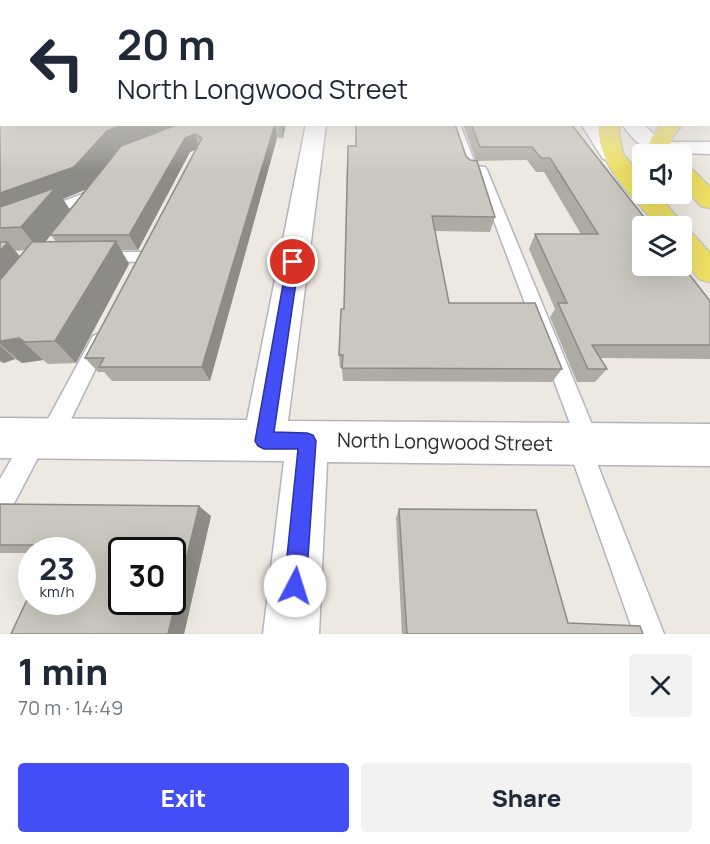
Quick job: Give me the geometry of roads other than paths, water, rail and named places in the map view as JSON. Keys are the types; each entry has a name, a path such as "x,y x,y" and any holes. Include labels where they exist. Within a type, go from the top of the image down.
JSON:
{"main road":[{"path":"609,126 611,154 632,179"},
{"path":"663,144 664,134 672,126"},
{"path":"692,182 710,201"},
{"path":"653,204 663,216"},
{"path":"692,251 710,272"}],"street":[{"path":"291,634 286,441 316,126"},
{"path":"591,126 611,154"},
{"path":"633,126 654,144"},
{"path":"692,149 710,148"},
{"name":"North Longwood Street","path":"28,438 710,445"}],"lane":[{"path":"457,126 471,169 481,170 584,444 649,634"},
{"path":"0,230 96,189 79,212"},
{"path":"89,258 147,252 134,277"},
{"path":"0,504 28,438 107,328"}]}
